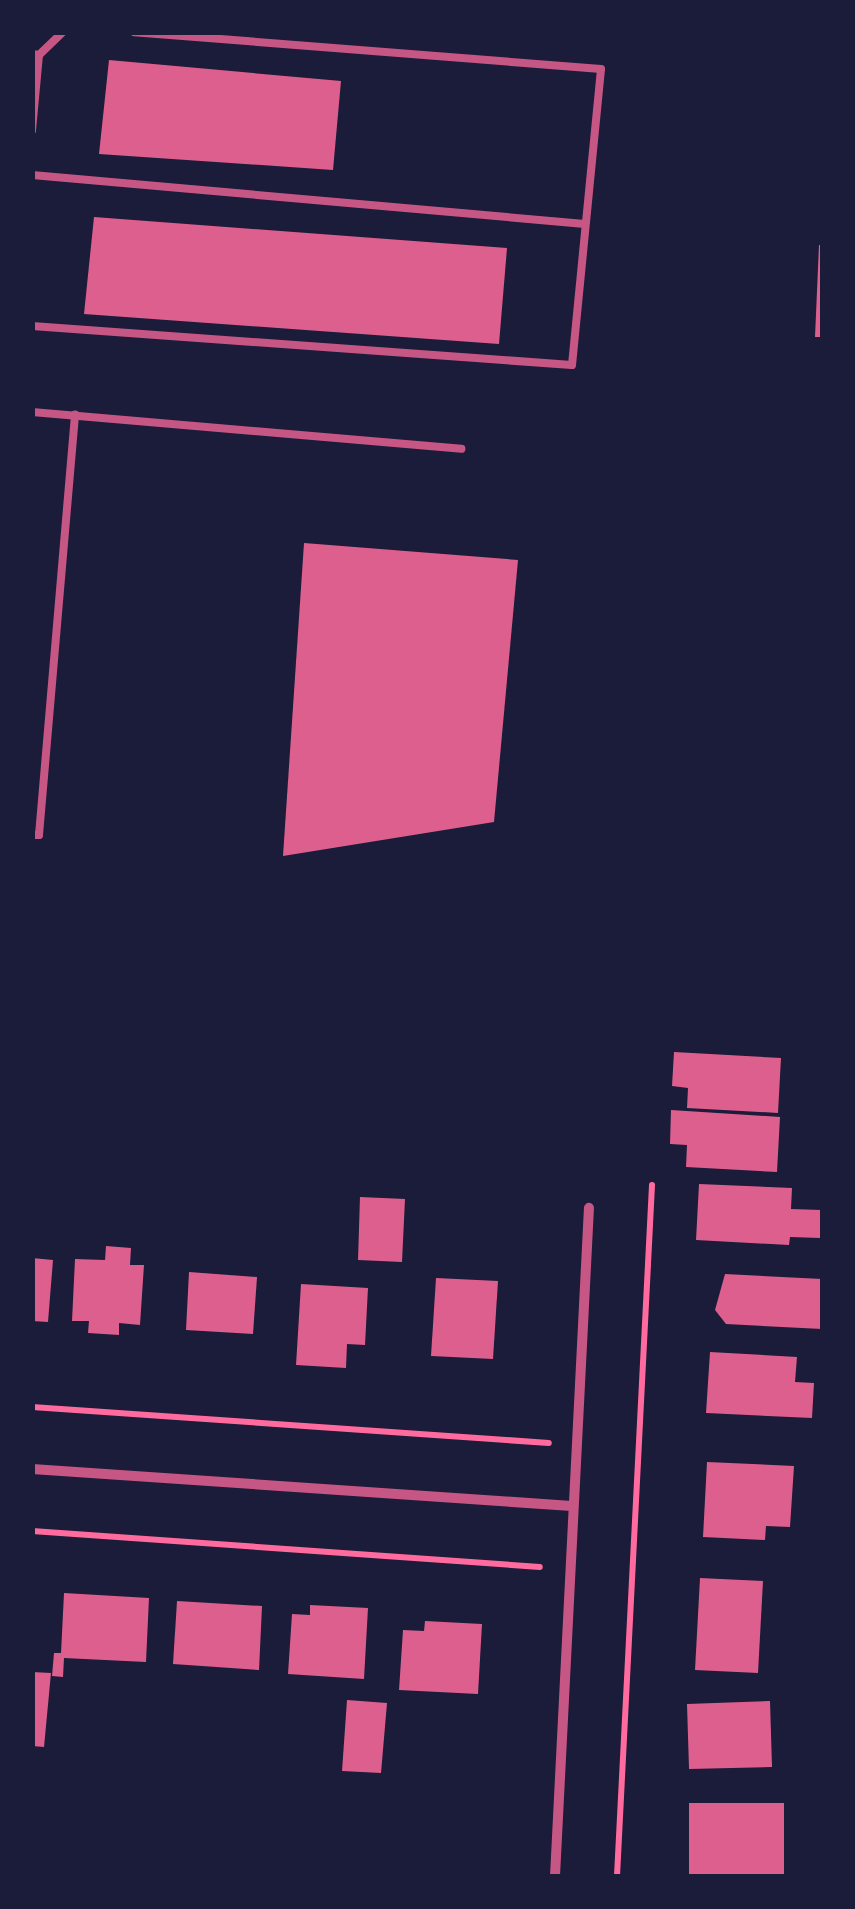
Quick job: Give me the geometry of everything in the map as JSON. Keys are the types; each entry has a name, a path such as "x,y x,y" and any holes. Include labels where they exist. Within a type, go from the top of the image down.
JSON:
{"street":[{"path":"554,1876 589,1208"},
{"path":"32,1469 572,1506"}],"lane":[{"path":"32,131 36,54 63,32"},
{"path":"32,326 572,365 600,69 134,32"},
{"path":"32,176 586,224"},
{"path":"32,412 461,449"},
{"path":"32,835 40,835 75,415"}],"path":[{"path":"617,1876 652,1185"},
{"path":"32,1407 575,1445"},
{"path":"32,1531 568,1570"}],"building":[{"path":"109,60 341,81 333,170 99,154"},
{"path":"94,217 507,248 499,344 84,314"},
{"path":"819,245 822,337 815,337"},
{"path":"304,543 518,560 494,822 283,856"},
{"path":"674,1052 781,1058 778,1113 687,1108 688,1088 672,1086"},
{"path":"671,1110 780,1117 777,1172 686,1167 687,1145 670,1144"},
{"path":"699,1184 792,1188 791,1209 821,1210 820,1238 790,1237 789,1245 696,1240"},
{"path":"360,1197 405,1199 402,1262 358,1260"},
{"path":"106,1246 131,1248 130,1265 144,1265 140,1325 119,1323 119,1335 88,1333 89,1321 72,1321 75,1259 105,1260"},
{"path":"32,1258 53,1260 48,1322 32,1321"},
{"path":"189,1272 257,1277 253,1334 186,1330"},
{"path":"725,1274 822,1279 822,1329 726,1324 715,1310"},
{"path":"436,1278 498,1281 493,1359 431,1356"},
{"path":"301,1284 368,1288 365,1345 347,1344 346,1368 296,1365"},
{"path":"710,1352 797,1357 795,1382 814,1383 812,1418 706,1413"},
{"path":"707,1462 794,1466 790,1527 766,1526 765,1540 703,1537"},
{"path":"700,1578 763,1581 758,1673 695,1670"},
{"path":"64,1593 149,1598 146,1662 64,1658 63,1677 52,1676 54,1653 61,1653"},
{"path":"177,1601 262,1606 259,1670 173,1664"},
{"path":"310,1605 368,1608 364,1679 288,1674 292,1614 310,1615"},
{"path":"425,1621 482,1624 478,1694 399,1690 403,1630 424,1631"},
{"path":"32,1672 51,1673 44,1747 32,1746"},
{"path":"347,1700 387,1703 381,1773 342,1771"},
{"path":"770,1701 772,1767 689,1769 687,1704"},
{"path":"689,1803 784,1803 784,1875 689,1876"}]}
